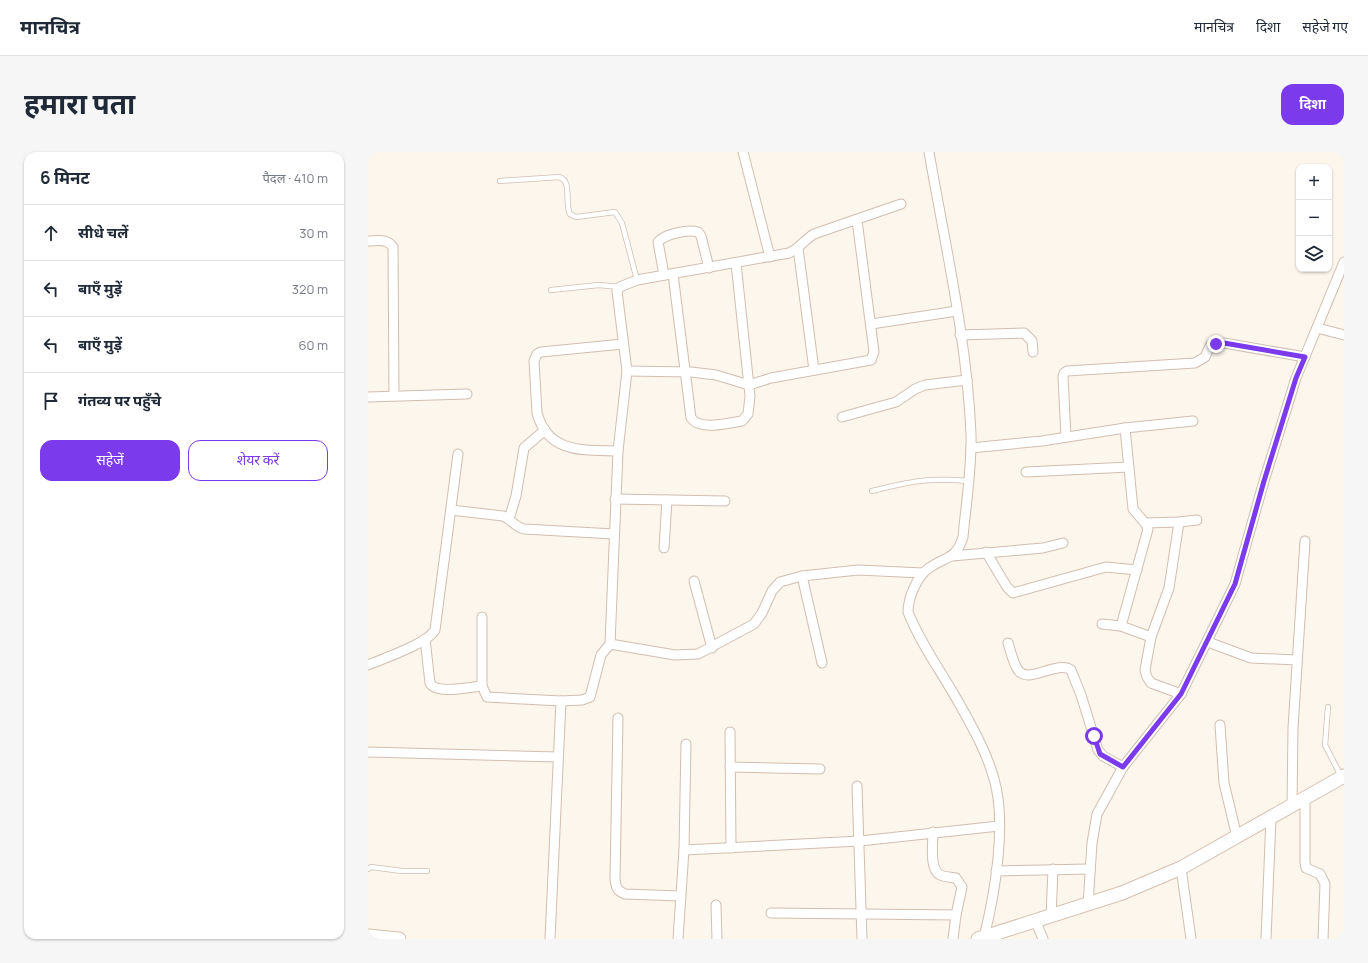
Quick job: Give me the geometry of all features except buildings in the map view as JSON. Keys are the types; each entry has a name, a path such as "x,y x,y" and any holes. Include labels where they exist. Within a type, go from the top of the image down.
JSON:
{"street":[{"path":"743,152 770,258"},
{"path":"929,152 957,311 967,380 971,448 963,537 958,550 952,556 930,567 923,573 908,604 908,612 985,752 997,791 999,826 996,871 989,919 981,938"},
{"path":"482,617 482,686 487,697 490,699 561,701 582,700 590,697 600,654 610,644 615,499 618,451 627,371 617,297 620,287 637,280 770,258 789,253 798,248 804,240 814,234 901,204"},
{"path":"627,371 684,371 716,376 749,385 814,370 871,360 874,352 857,220"},
{"path":"709,268 701,236 698,232 688,231 664,237 658,242 668,275 691,418 695,423 702,425 742,421 746,418 750,396 736,263"},
{"path":"368,241 390,242 393,247 394,396"},
{"path":"798,248 814,370"},
{"path":"1088,905 1090,869 1097,814 1123,767 1181,694 1208,642 1235,584 1264,481 1296,378 1317,328 1340,285 1344,262"},
{"path":"871,324 957,311"},
{"path":"1317,328 1344,335"},
{"path":"960,335 1024,333 1032,341 1033,352"},
{"path":"1066,437 1062,378 1064,372 1195,363 1205,357 1210,346 1224,343 1305,357"},
{"path":"618,451 581,450 556,443 545,430 537,413 534,361 537,354 541,352 623,344"},
{"path":"842,417 896,402 915,389 925,385 967,380"},
{"path":"368,397 467,394"},
{"path":"971,448 1066,437 1125,428 1193,421"},
{"path":"1121,626 1147,534 1145,522 1133,509 1125,428"},
{"path":"509,518 516,496 524,448 545,430"},
{"path":"368,665 425,639 432,635 435,630 458,454"},
{"path":"1026,472 1129,467"},
{"path":"615,499 725,501"},
{"path":"664,548 667,500"},
{"path":"451,510 509,518 519,528 524,530 614,534"},
{"path":"1145,522 1179,522 1197,520"},
{"path":"1179,522 1169,588 1151,637 1145,670 1151,683 1181,694"},
{"path":"1292,806 1292,728 1305,541"},
{"path":"952,556 1043,548 1063,543"},
{"path":"986,552 1006,587 1013,593 1106,567 1137,570"},
{"path":"610,644 620,647 686,655 698,654 712,648 754,624 766,607 772,591 780,582 802,576 858,570 923,573"},
{"path":"802,576 822,663"},
{"path":"694,581 712,648"},
{"path":"1102,624 1121,626 1151,637"},
{"path":"425,639 429,676 432,687 437,690 482,686"},
{"path":"1208,642 1251,658 1297,660"},
{"path":"1008,643 1017,669 1022,674 1030,675 1063,667 1071,670 1081,695 1098,750 1103,756 1123,767"},
{"path":"550,939 561,701"},
{"path":"618,718 616,888 619,892 625,894 680,896"},
{"path":"1220,725 1224,784 1237,837"},
{"path":"730,732 731,848"},
{"path":"678,939 684,850 686,744"},
{"path":"368,752 558,757"},
{"path":"730,767 820,769"},
{"path":"981,938 1088,905 1122,893 1182,868 1343,777"},
{"path":"857,786 860,841 862,939"},
{"path":"1305,798 1306,868 1320,874 1324,878 1325,884 1323,939"},
{"path":"1266,939 1271,818"},
{"path":"684,850 860,841 999,826"},
{"path":"933,832 933,866 940,874 956,878 960,881 962,887 953,939"},
{"path":"1182,868 1191,939"},
{"path":"1051,917 1053,869"},
{"path":"996,871 1090,869"},
{"path":"716,905 717,939"},
{"path":"770,913 956,915"},
{"path":"1036,922 1043,939"},
{"path":"368,936 399,939"}],"lane":[{"path":"500,181 563,178 566,183 568,209 570,214 576,217 615,212 622,223 637,280"},
{"path":"551,290 599,285 620,287"},
{"path":"872,491 925,479 944,478 968,481"},
{"path":"1328,707 1325,745 1343,777"},
{"path":"368,869 371,867 402,871 427,871"}],"route":[{"path":"1094,736 1100,754 1123,767 1181,694 1208,642 1235,584 1264,481 1296,378 1305,357 1224,343 1216,344"}]}
